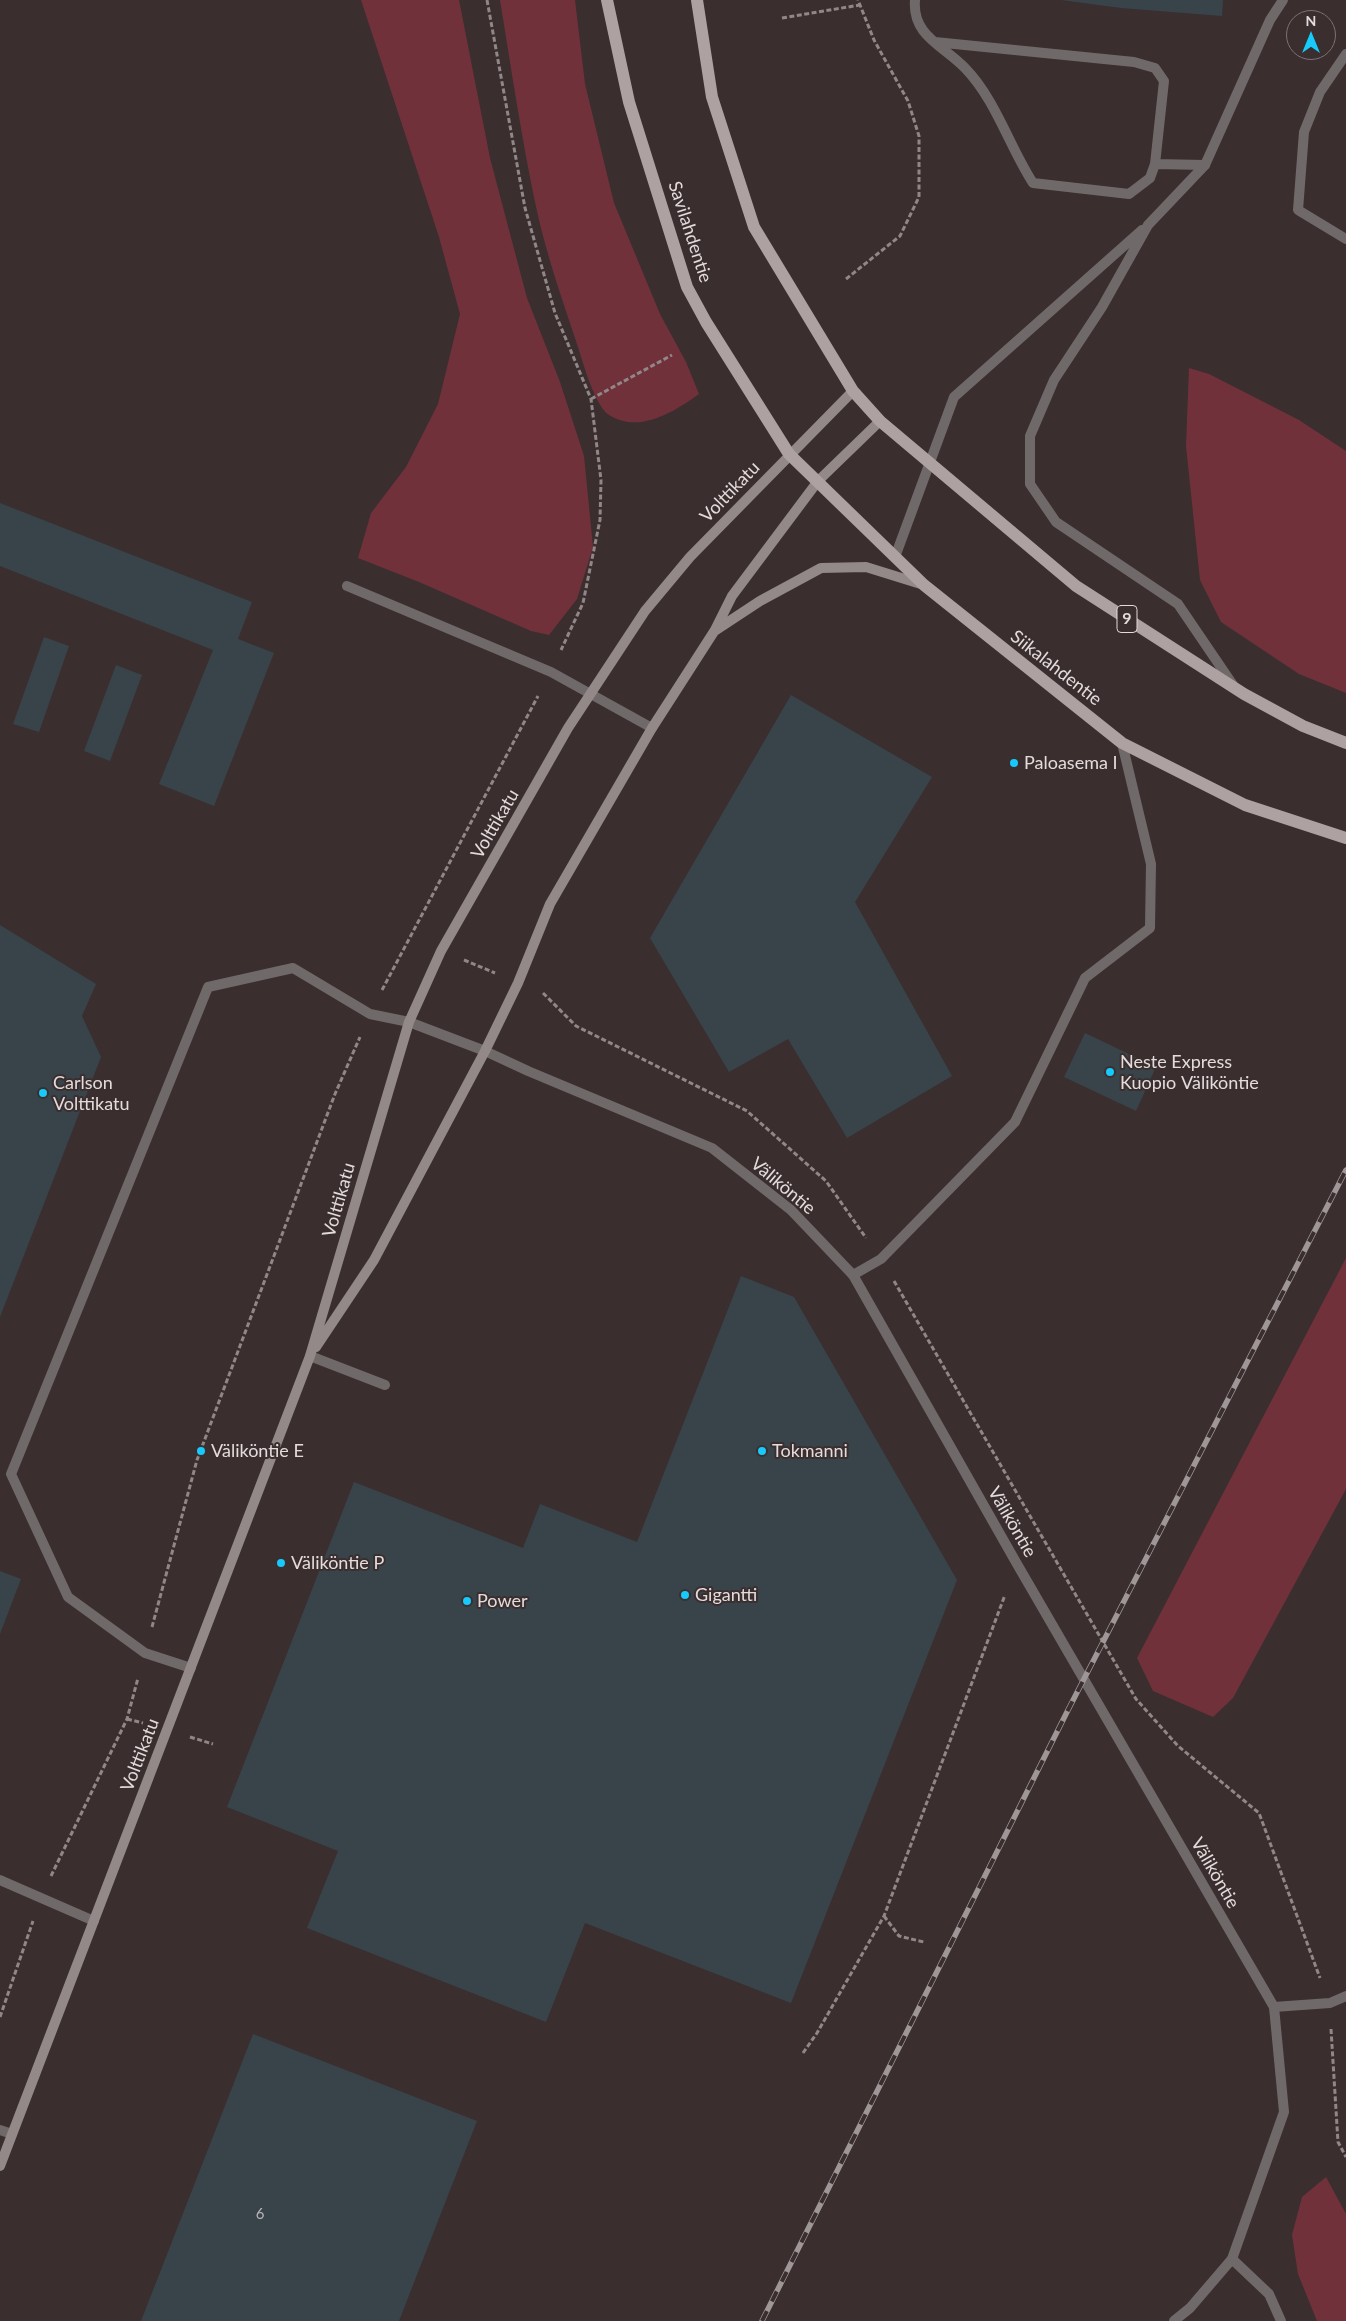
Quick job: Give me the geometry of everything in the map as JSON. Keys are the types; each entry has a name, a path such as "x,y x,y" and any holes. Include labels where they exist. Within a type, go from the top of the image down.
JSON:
{"main road":[{"name":"Savilahdentie","path":"608,0 630,102 687,287 706,322 789,454"},
{"path":"697,0 712,97 754,227 853,391 880,421"},
{"name":"Volttikatu","path":"0,2166 310,1356 409,1022 441,951 589,693 645,611 690,557 789,454 853,391"},
{"name":"Volttikatu","path":"310,1356 374,1260 485,1051 518,983 550,904 652,728 715,630 732,596 818,481 880,421"},
{"name":"9","path":"880,421 1076,586 1235,688 1303,726 1346,743"},
{"name":"Siikalahdentie","path":"789,454 924,586 1122,743 1245,805 1346,838"},
{"name":"Volttikatu","path":"715,630 760,600 821,568 866,567 924,586"}],"street":[{"path":"915,0 914,10 920,29 935,42 965,68 983,91 1033,183 1129,194 1150,178 1155,164 1164,81 1154,68 1134,62 935,42"},
{"path":"895,557 954,397 1148,225 1205,165 1270,20 1283,0"},
{"path":"1346,54 1320,92 1304,132 1298,210 1346,239"},
{"path":"1155,164 1205,165"},
{"path":"1148,225 1102,307 1054,380 1030,436 1030,484 1056,522 1178,604 1235,688"},
{"path":"347,586 551,672 652,728"},
{"path":"853,1275 881,1259 1015,1122 1085,978 1150,928 1151,864 1122,743"},
{"name":"Väliköntie","path":"145,1653 68,1597 11,1474 208,987 293,968 370,1014 409,1022 485,1051 712,1148 791,1210 853,1275 1017,1564 1274,2007 1284,2112 1232,2259 1190,2308 1174,2321"},
{"path":"310,1356 385,1385"},
{"path":"145,1653 191,1668"},
{"path":"0,1880 94,1921"},
{"path":"1274,2007 1330,2003 1346,1996"},
{"path":"0,2130 12,2134"},
{"path":"1232,2259 1269,2294 1281,2321"}],"path":[{"path":"0,2017 41,1898 127,1719 197,1460 335,1094 370,1014 551,672 583,603 600,520 601,480 591,398 555,313 525,208 487,0"},
{"path":"846,278 900,236 919,196 919,136 908,101 874,40 858,0"},
{"path":"782,18 860,5"},
{"path":"591,398 672,355"},
{"path":"803,2052 817,2033 884,1916 1017,1564"},
{"path":"884,1916 899,1936 924,1942"},
{"path":"1338,2142 1346,2157"}],"shaded area":[{"path":"361,0 459,0 490,158 527,298 560,382 584,456 593,547 577,599 549,635 531,631 419,582 358,558 371,513 406,467 438,404 460,314 439,237"},
{"path":"500,0 575,0 585,84 614,203 660,314 686,362 699,394 667,414 644,421 620,420 609,415 604,410 594,394 554,275 539,220"},
{"path":"1189,368 1209,374 1299,420 1346,451 1346,693 1299,674 1221,622 1200,580 1186,446"},
{"path":"1346,1258 1346,1489 1233,1698 1213,1717 1153,1691 1137,1658"},
{"path":"1326,2177 1346,2214 1346,2321 1317,2321 1298,2274 1292,2235 1302,2197"}],"building":[{"path":"1061,0 1223,0 1222,16 1121,8"},
{"path":"0,503 252,602 238,639 274,653 214,806 159,784 213,650 0,566"},
{"path":"44,637 69,646 39,732 13,724"},
{"path":"116,665 142,675 110,761 84,751"},
{"path":"791,695 932,777 855,902 952,1076 847,1138 788,1039 729,1072 650,938"},
{"name":"Carlson Volttikatu","path":"0,925 96,984 82,1016 101,1057 0,1317"},
{"name":"Neste Express Kuopio Väliköntie","path":"1085,1033 1156,1067 1136,1111 1064,1077"},
{"path":"741,1276 794,1297 957,1580 791,2003 585,1923 546,2022 307,1928 338,1851 227,1807 354,1482 523,1548 540,1504 637,1542"},
{"path":"0,1571 21,1579 0,1634"},
{"path":"253,2034 477,2121 399,2321 141,2321"}],"railway":[{"path":"762,2321 1068,1710 1346,1170"}],"place":[{"name":"Paloasema I","path":"1014,763"},
{"name":"Neste Express Kuopio Väliköntie","path":"1110,1072"},
{"name":"Carlson Volttikatu","path":"43,1093"},
{"name":"Väliköntie E","path":"201,1451"},
{"name":"Tokmanni","path":"762,1451"},
{"name":"Väliköntie P","path":"281,1563"},
{"name":"Gigantti","path":"685,1595"},
{"name":"Power","path":"467,1601"}]}
